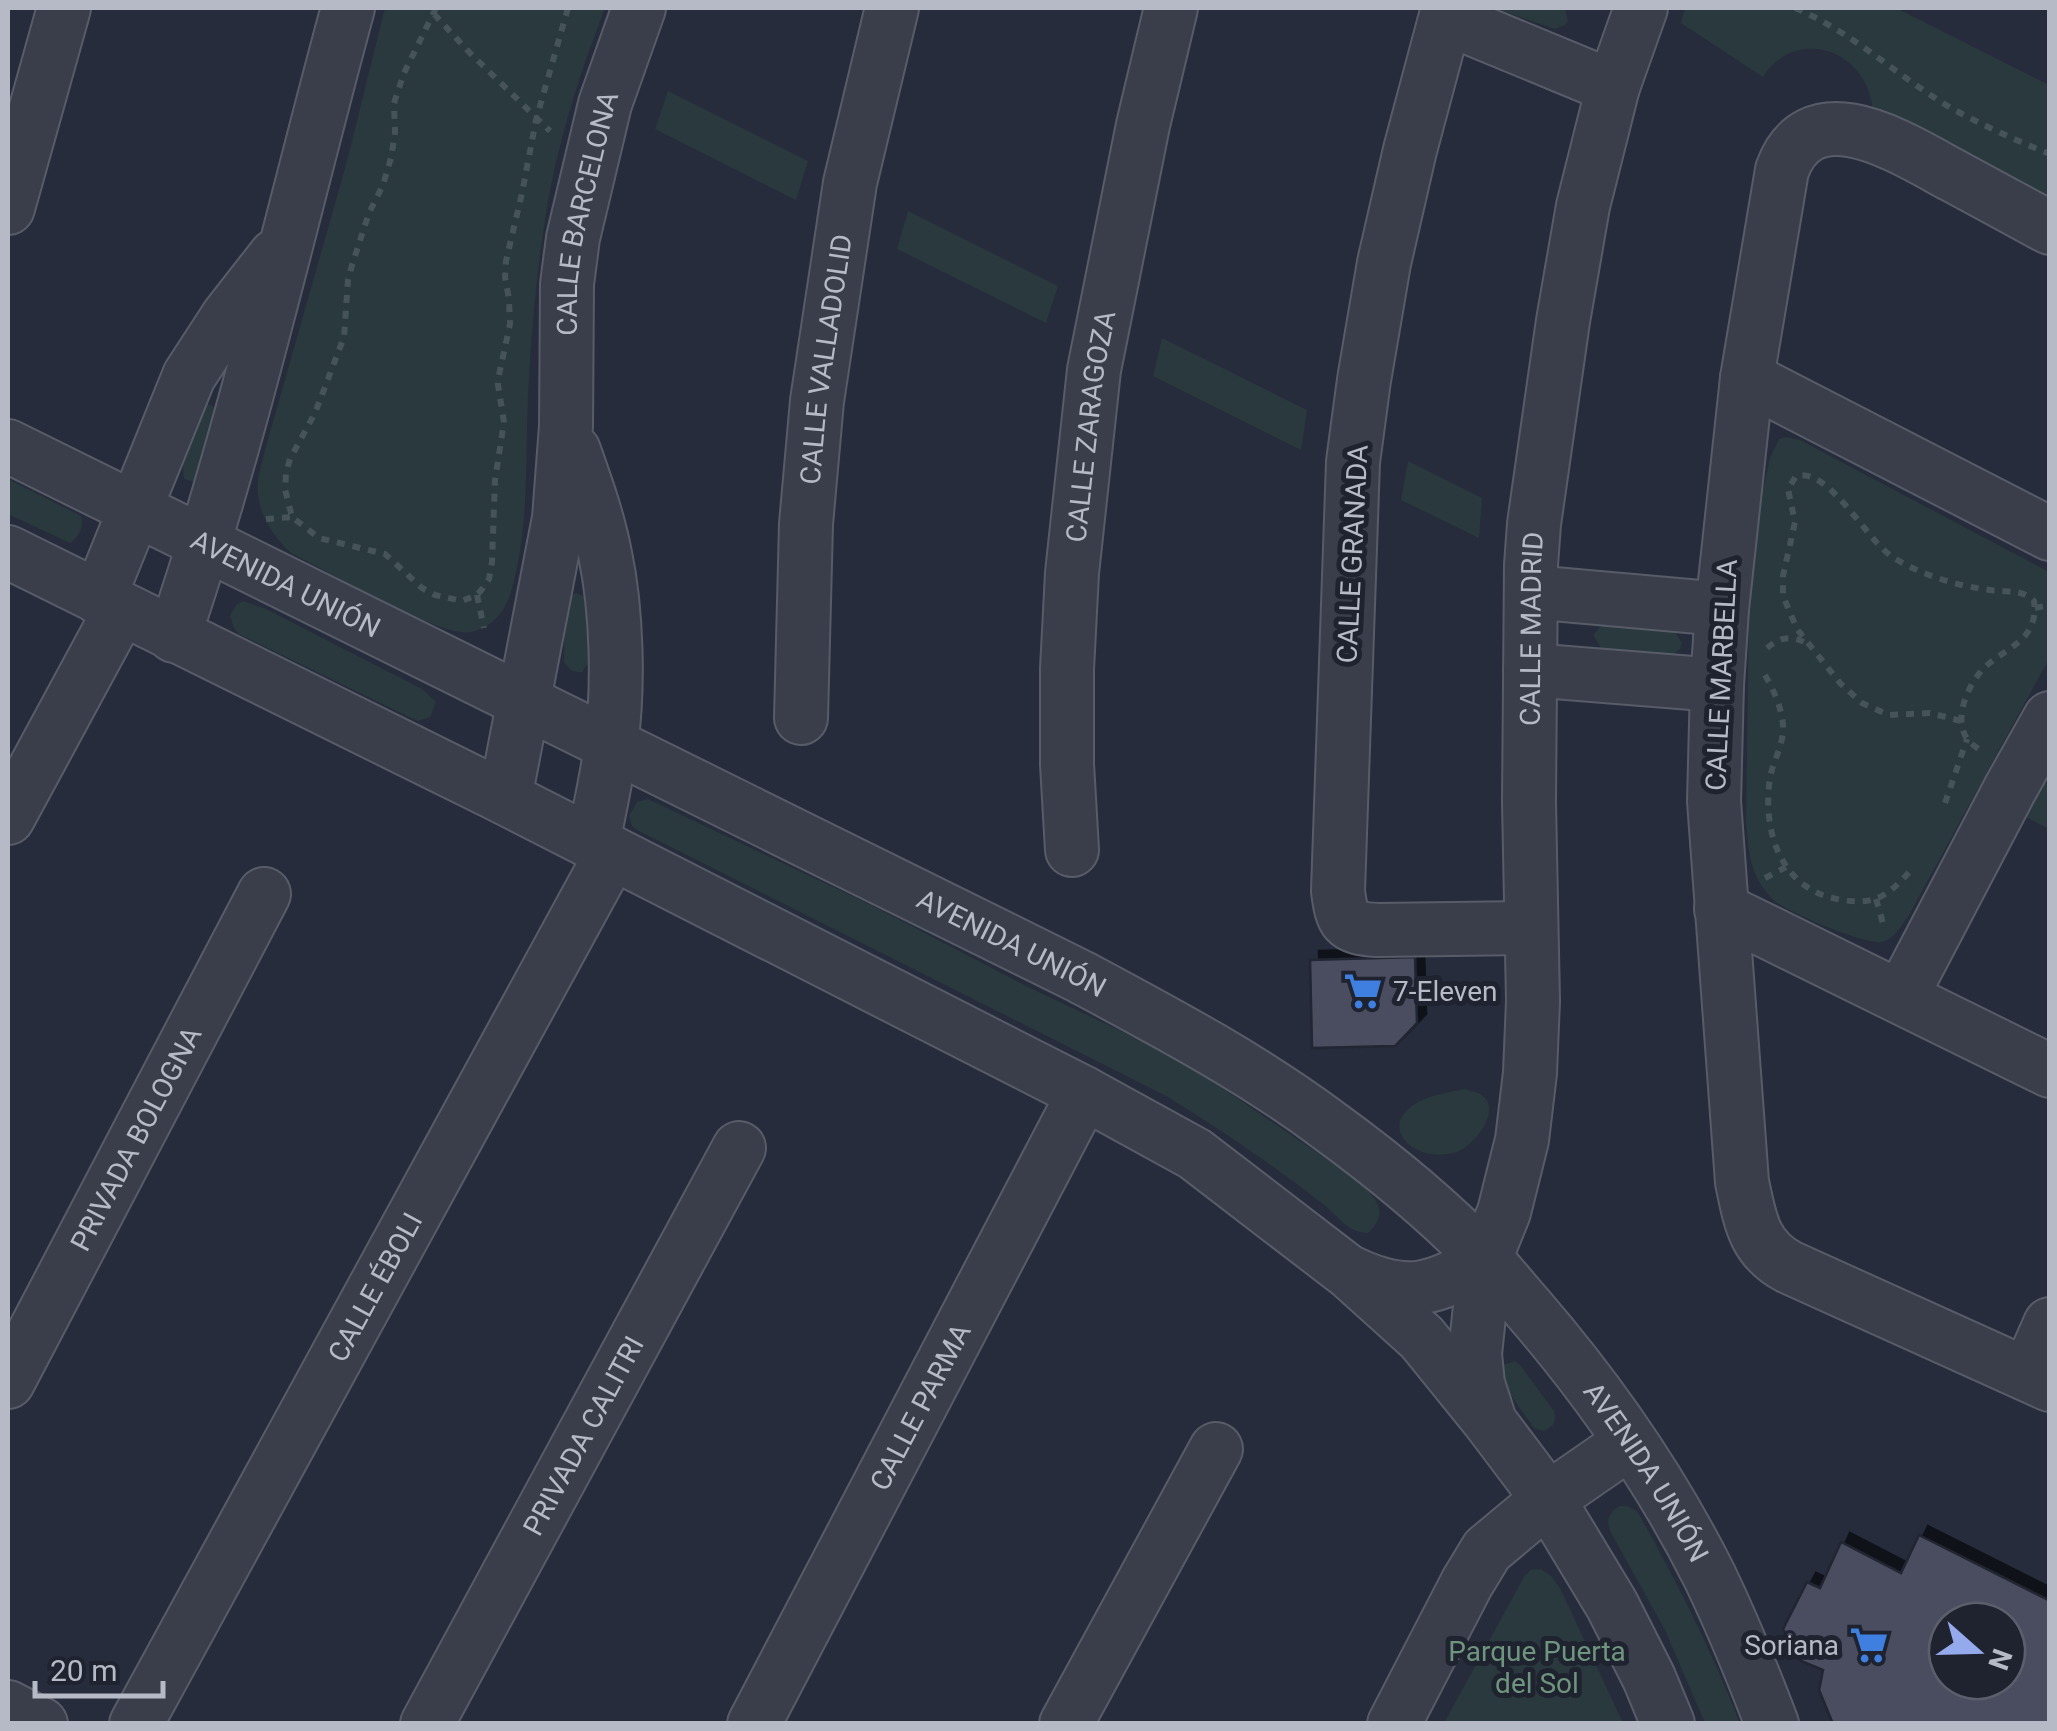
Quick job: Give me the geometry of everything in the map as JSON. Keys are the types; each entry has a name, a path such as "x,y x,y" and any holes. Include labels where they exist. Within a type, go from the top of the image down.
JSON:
{"street":[{"path":"8,208 64,8"},
{"path":"174,636 246,401 348,8"},
{"name":"CALLE BARCELONA","path":"505,798 559,518 566,426 567,284 573,238 605,104 639,8"},
{"name":"CALLE VALLADOLID","path":"800,718 806,524 817,400 850,183 892,8"},
{"name":"CALLE ZARAGOZA","path":"1072,850 1067,669 1072,572 1094,370 1143,125 1172,8"},
{"name":"CALLE MADRID","path":"1490,1422 1478,1384 1475,1354 1485,1258 1504,1212 1524,1125 1533,1001 1529,802 1534,524 1562,321 1583,206 1636,9"},
{"path":"1447,12 1613,86"},
{"name":"CALLE GRANADA","path":"1447,12 1384,263 1353,462 1338,891 1342,917 1354,928 1531,928"},
{"name":"CALLE MARBELLA","path":"2039,1380 1774,1259 1763,1248 1749,1214 1742,1182 1740,896 1714,800 1748,665 1742,624 1747,378 1782,170 1791,151 1823,131 1866,133 2050,228"},
{"path":"8,818 110,603 136,510 189,376 228,316 286,242"},
{"path":"1747,378 2050,534"},
{"name":"CALLE BARCELONA","path":"566,426 595,510 612,598 615,700 611,746"},
{"name":"AVENIDA UNIÓN","path":"8,446 970,921 1208,1048 1326,1123 1429,1206 1485,1258 1554,1339 1666,1499 1710,1576 1772,1724"},
{"path":"8,552 505,798 1196,1154 1350,1273 1422,1338 1548,1499 1612,1605 1668,1724"},
{"path":"1531,592 1742,624"},
{"path":"1530,670 1748,665"},
{"path":"1901,997 2050,718"},
{"name":"CALLE ÉBOLI","path":"136,1724 602,848 611,746"},
{"name":"PRIVADA BOLOGNA","path":"8,1382 264,894"},
{"path":"1740,896 1901,997 2050,1070"},
{"name":"CALLE PARMA","path":"754,1724 1084,1093"},
{"name":"PRIVADA CALITRI","path":"427,1724 739,1148"},
{"path":"1350,1273 1374,1284 1416,1290 1454,1278 1485,1258"},
{"path":"2039,1380 2050,1324"},
{"path":"1394,1724 1487,1550 1548,1499 1629,1443"},
{"path":"1066,1724 1216,1450"},
{"path":"8,1707 40,1724"}],"path":[{"path":"562,142 536,120 435,10 394,103 392,158 352,265 344,337 315,413 286,473 285,489 292,517 319,538 385,554 422,588 462,602 477,596 489,579 494,480 504,422 499,376 510,324 506,262 536,120 568,8"},
{"path":"1794,8 1868,48 1951,107 2050,154"},
{"path":"1961,721 1930,713 1889,715 1862,703 1840,683 1797,629 1783,596 1794,522 1788,490 1796,476 1812,476 1827,486 1888,555 1908,566 1941,579 2025,593 2034,601 2035,618 2029,631 2015,647 1986,667 1962,708 1961,721 1967,739 1982,752"},
{"path":"266,519 292,517"},
{"path":"477,596 484,628"},
{"path":"1774,610 1783,596"},
{"path":"2035,608 2050,606"},
{"path":"1742,624 1748,665 1776,697 1783,728 1768,796 1773,838 1786,867 1808,890 1822,896 1866,902 1896,888 1917,861"},
{"path":"1748,665 1773,643 1786,638 1799,639 1811,646"},
{"path":"1944,806 1967,739"},
{"path":"1740,896 1786,867"},
{"path":"1876,899 1888,940"}],"green space":[{"path":"385,8 605,8 569,112 545,220 532,329 524,519 517,568 502,612 486,626 471,632 435,625 291,553 277,539 259,502 259,474 265,450 346,165"},
{"path":"1493,8 1565,8 1568,21 1555,29"},
{"path":"1685,8 1896,8 2049,85 2049,202 1873,110 1863,79 1841,57 1828,51 1799,50 1773,64 1763,77 1681,23"},
{"path":"668,91 808,161 796,200 655,129"},
{"path":"908,211 1058,286 1046,323 897,249"},
{"path":"1162,338 1307,410 1301,450 1153,376"},
{"path":"206,404 220,409 201,478 194,482 184,479 184,459"},
{"path":"1779,439 1800,440 2049,572 2050,657 1909,915 1894,935 1882,942 1844,933 1773,900 1763,888 1750,856 1746,821 1749,600 1755,526 1770,458"},
{"path":"1408,461 1482,498 1479,538 1401,500"},
{"path":"8,479 81,516 76,538 70,543 8,514"},
{"path":"576,593 590,603 589,662 582,672 572,670 564,662 565,604"},
{"path":"243,601 422,689 436,702 430,717 418,721 411,718 239,634 230,616"},
{"path":"1604,623 1674,630 1682,643 1672,655 1601,648 1593,635"},
{"path":"2044,782 2049,785 2049,829 2026,817"},
{"path":"648,799 1165,1052 1357,1180 1378,1205 1375,1225 1368,1233 1349,1227 1266,1161 1166,1096 639,831 632,826 629,816 637,802"},
{"path":"1464,1089 1481,1094 1489,1104 1484,1127 1473,1141 1458,1152 1443,1154 1421,1152 1406,1142 1399,1128 1404,1113 1418,1102"},
{"path":"1515,1361 1554,1411 1553,1424 1543,1431 1534,1428 1500,1380 1503,1365"},
{"path":"1620,1506 1637,1511 1705,1642 1740,1723 1705,1723 1665,1630 1610,1531 1609,1516"},
{"name":"Parque Puerta del Sol","path":"1541,1569 1560,1588 1623,1723 1444,1723 1525,1575"}],"building":[{"name":"7-Eleven","path":"1415,957 1417,1023 1395,1046 1312,1048 1310,960"},
{"name":"Soriana","path":"1919,1535 2050,1601 2050,1724 1833,1724 1819,1690 1823,1670 1801,1661 1783,1629 1807,1582 1820,1588 1841,1542 1901,1573"}],"place":[{"name":"7-Eleven","path":"1363,991"},
{"name":"Soriana","path":"1869,1645"}]}
